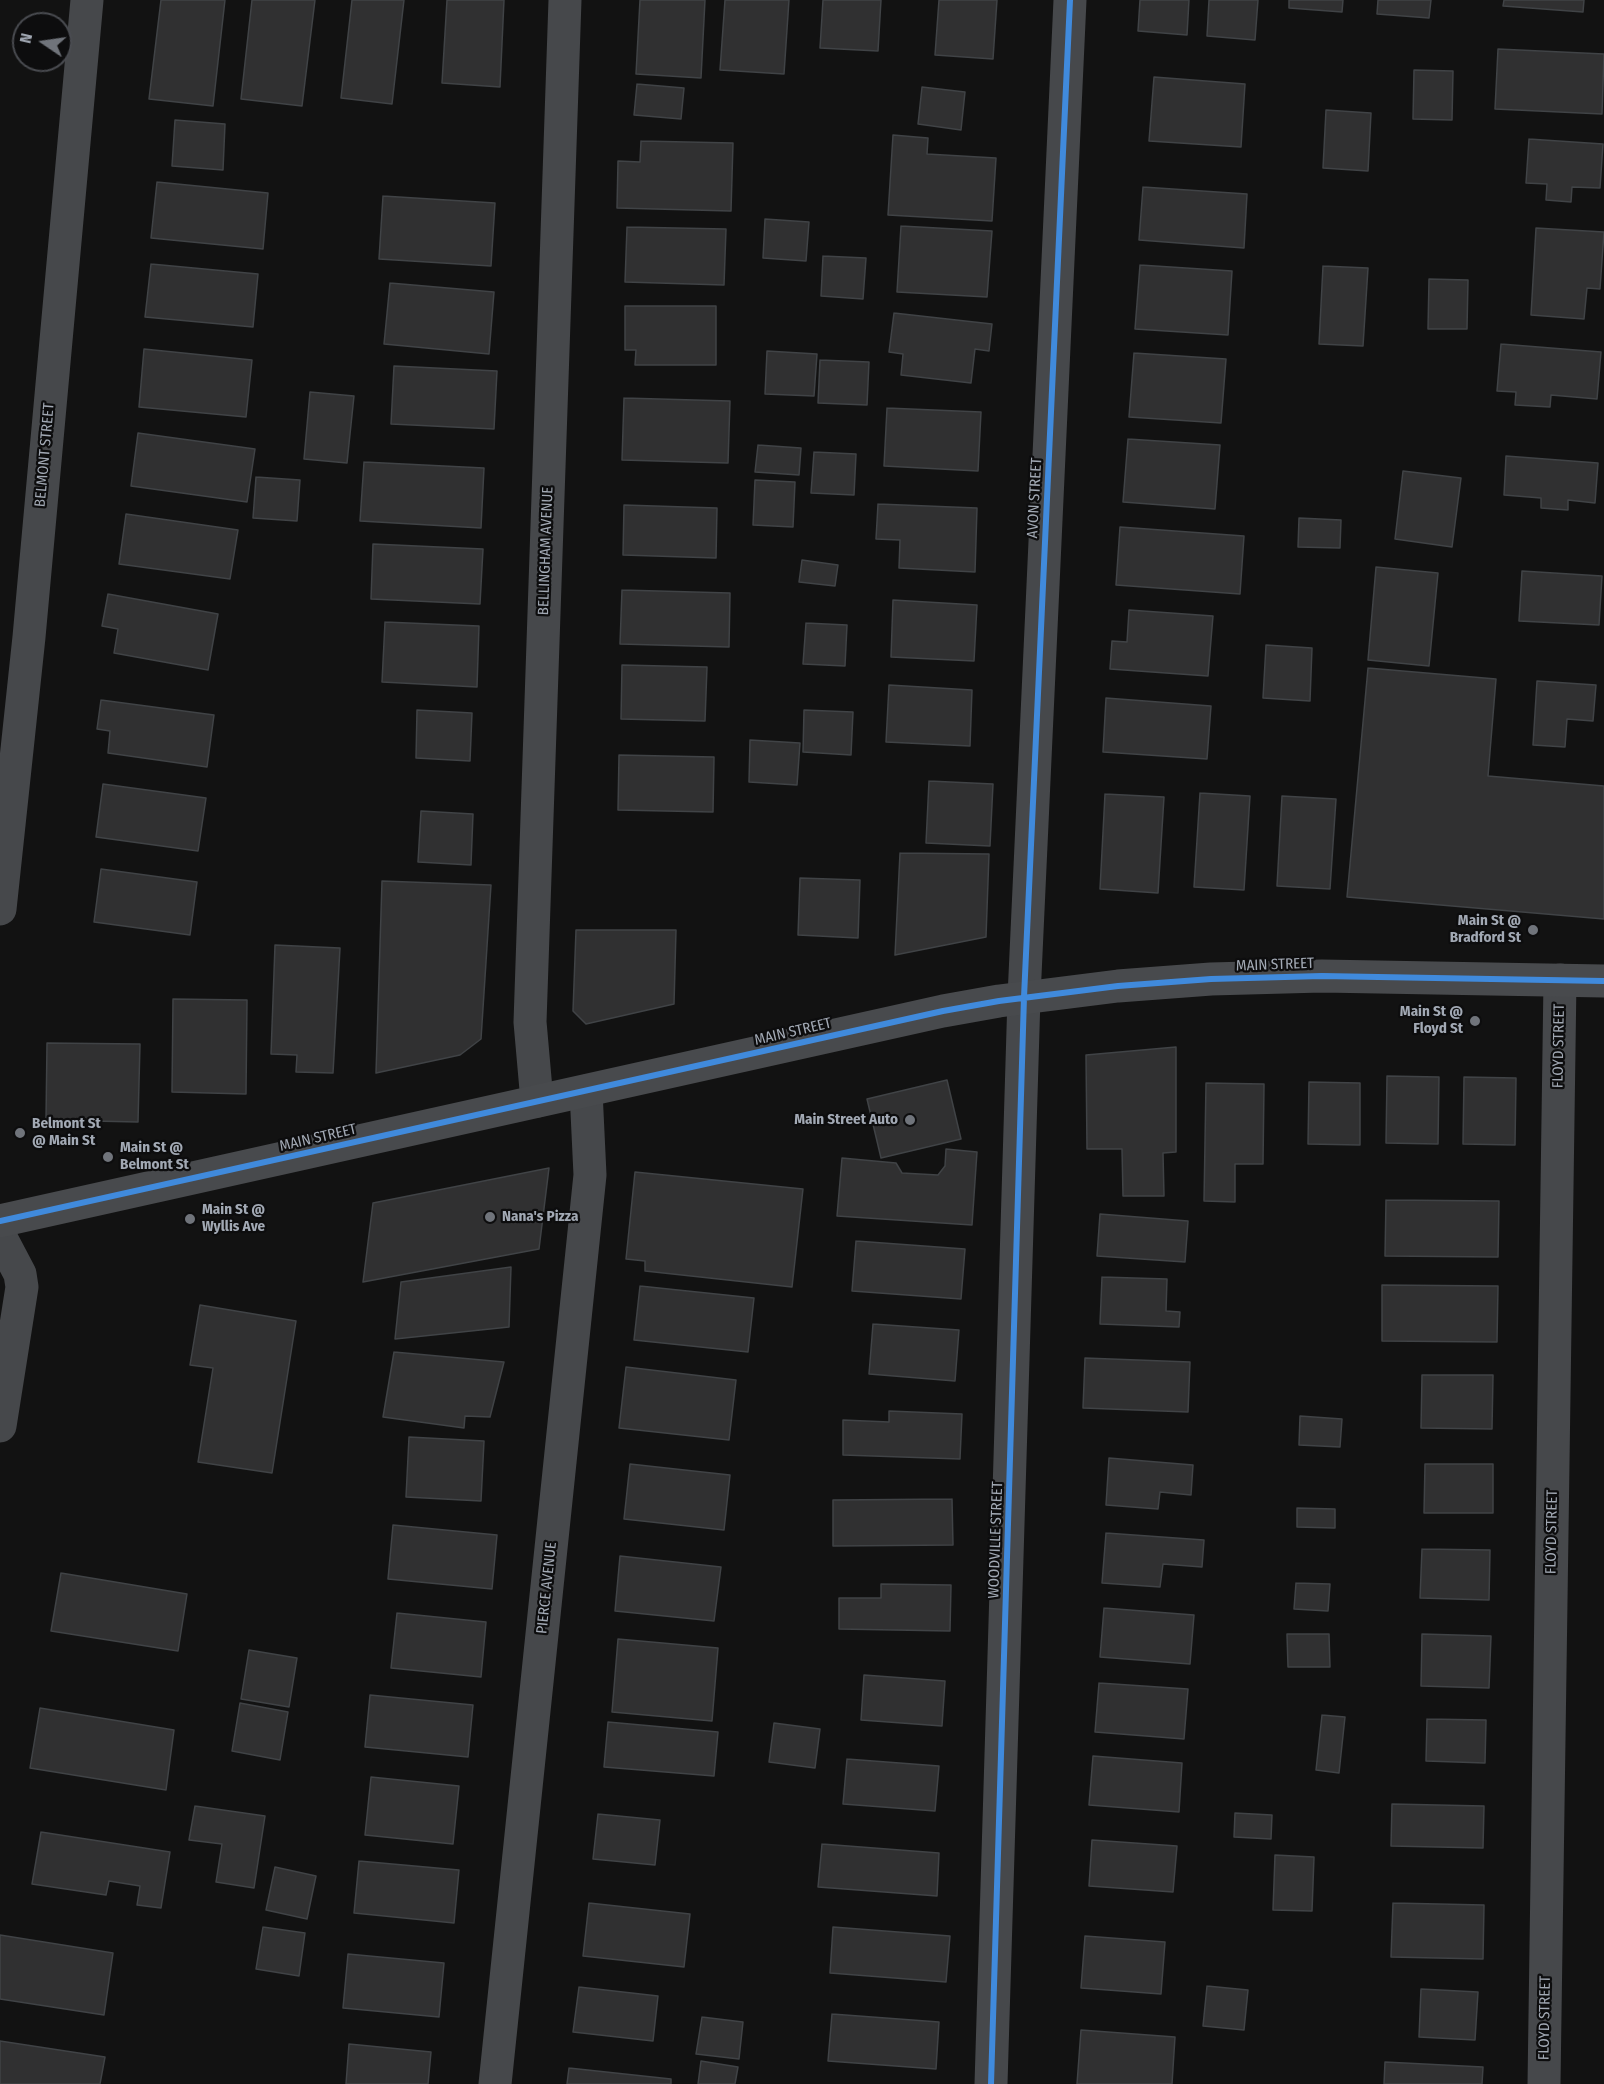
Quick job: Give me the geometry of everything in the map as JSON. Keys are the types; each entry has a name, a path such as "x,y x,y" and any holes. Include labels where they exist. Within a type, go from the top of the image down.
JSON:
{"main road":[{"name":"MAIN STREET","path":"0,1221 943,1011 1024,997 1118,986 1211,979 1322,976 1604,981"}],"street":[{"name":"BELMONT STREET","path":"0,909 29,637 87,0"},
{"name":"BELLINGHAM AVENUE","path":"537,1101 530,1022 566,0"},
{"name":"AVON STREET","path":"1024,997 1070,0"},
{"name":"FLOYD STREET","path":"1544,2084 1560,980"},
{"name":"WOODVILLE STREET","path":"991,2084 1024,997"},
{"name":"PIERCE AVENUE","path":"495,2084 590,1175 586,1091"},
{"path":"0,1236 20,1274 22,1287 0,1426"}],"building":[{"path":"161,0 225,0 213,106 149,99"},
{"path":"252,0 315,0 302,106 241,99"},
{"path":"352,0 404,0 392,104 341,98"},
{"path":"447,0 504,0 500,87 442,83"},
{"path":"640,0 705,0 701,78 636,74"},
{"path":"725,0 789,0 784,74 720,70"},
{"path":"823,0 881,0 878,51 820,48"},
{"path":"939,0 997,0 993,59 935,55"},
{"path":"1140,0 1189,0 1187,35 1138,31"},
{"path":"1209,0 1258,0 1255,40 1207,36"},
{"path":"1289,0 1343,0 1342,12 1289,8"},
{"path":"1378,0 1431,0 1429,18 1377,14"},
{"path":"1504,0 1584,0 1583,12 1503,6"},
{"path":"1498,49 1604,54 1602,114 1495,109"},
{"path":"1414,70 1453,71 1452,120 1413,119"},
{"path":"1154,77 1245,84 1241,147 1149,141"},
{"path":"637,84 684,88 681,119 634,115"},
{"path":"922,87 965,92 961,130 918,124"},
{"path":"1326,110 1371,113 1368,171 1323,168"},
{"path":"175,120 225,124 223,170 172,166"},
{"path":"893,135 928,138 927,154 996,158 992,221 888,215"},
{"path":"1529,139 1603,144 1600,188 1572,187 1571,202 1546,200 1547,184 1526,183"},
{"path":"641,141 733,143 731,211 617,208 618,161 640,162"},
{"path":"157,182 268,193 263,249 151,238"},
{"path":"1143,187 1247,194 1244,248 1139,240"},
{"path":"383,196 495,203 491,266 379,259"},
{"path":"765,219 809,222 806,261 763,258"},
{"path":"901,226 992,231 987,297 897,292"},
{"path":"627,227 726,229 724,285 625,282"},
{"path":"1536,228 1604,232 1600,289 1587,288 1584,319 1531,315"},
{"path":"823,256 866,258 863,299 821,296"},
{"path":"151,264 258,274 253,327 145,317"},
{"path":"1140,265 1232,271 1228,335 1135,329"},
{"path":"1323,266 1368,268 1363,346 1319,344"},
{"path":"1429,279 1468,280 1467,329 1428,329"},
{"path":"390,283 494,292 489,354 384,344"},
{"path":"625,306 716,306 716,365 635,365 636,350 625,350"},
{"path":"894,313 992,324 989,351 975,349 971,383 901,375 903,354 889,352"},
{"path":"1501,344 1601,352 1597,399 1551,395 1550,407 1515,405 1516,392 1497,391"},
{"path":"144,349 252,360 246,417 139,407"},
{"path":"767,351 817,354 814,396 765,394"},
{"path":"1134,353 1226,359 1221,423 1129,417"},
{"path":"820,360 869,362 867,405 818,403"},
{"path":"394,366 497,371 494,429 391,424"},
{"path":"310,392 354,396 347,463 304,459"},
{"path":"624,398 730,401 728,463 622,460"},
{"path":"887,408 981,412 978,471 884,466"},
{"path":"138,433 255,449 247,502 131,486"},
{"path":"1128,439 1220,445 1215,509 1123,502"},
{"path":"758,445 801,448 799,475 755,472"},
{"path":"814,452 856,454 854,495 811,493"},
{"path":"1506,456 1598,463 1595,503 1568,500 1568,510 1541,508 1541,498 1504,495"},
{"path":"364,462 484,468 481,528 360,521"},
{"path":"1403,471 1461,478 1452,547 1395,539"},
{"path":"256,477 300,480 297,521 253,518"},
{"path":"755,480 795,482 793,527 753,525"},
{"path":"878,504 977,508 975,572 899,568 900,540 876,539"},
{"path":"624,505 717,508 716,558 623,555"},
{"path":"126,514 238,530 230,579 119,564"},
{"path":"1299,518 1341,520 1340,548 1298,547"},
{"path":"1120,527 1244,536 1240,594 1116,585"},
{"path":"373,544 483,549 480,604 371,599"},
{"path":"802,560 838,565 835,586 799,582"},
{"path":"1376,567 1438,573 1429,666 1368,660"},
{"path":"1522,571 1602,576 1599,625 1519,621"},
{"path":"622,590 730,593 729,647 620,644"},
{"path":"108,594 218,614 208,670 114,653 118,629 102,626"},
{"path":"893,600 977,605 974,661 891,657"},
{"path":"1129,610 1213,616 1208,676 1110,669 1112,641 1127,642"},
{"path":"385,622 479,626 477,687 382,682"},
{"path":"806,623 847,625 845,666 803,664"},
{"path":"1266,645 1312,648 1310,701 1263,698"},
{"path":"622,665 707,667 705,721 621,719"},
{"path":"1368,668 1496,679 1488,776 1604,786 1604,919 1347,897"},
{"path":"1537,681 1596,685 1593,721 1567,719 1565,747 1533,745"},
{"path":"889,685 972,690 970,746 886,742"},
{"path":"1106,698 1211,706 1207,759 1103,752"},
{"path":"101,700 214,715 207,767 108,753 110,731 97,729"},
{"path":"417,710 472,713 470,761 416,758"},
{"path":"804,710 853,712 851,755 803,752"},
{"path":"750,740 800,743 797,785 749,782"},
{"path":"619,755 714,757 713,812 618,810"},
{"path":"929,781 993,784 990,846 926,843"},
{"path":"103,784 206,798 198,851 96,837"},
{"path":"1200,793 1250,796 1244,890 1194,887"},
{"path":"1105,794 1164,797 1158,893 1100,889"},
{"path":"1282,796 1336,799 1330,889 1277,886"},
{"path":"421,811 473,814 471,865 418,862"},
{"path":"900,853 989,854 986,937 895,955"},
{"path":"101,869 197,882 190,935 94,922"},
{"path":"800,878 860,880 858,938 798,935"},
{"path":"382,881 491,885 481,1039 460,1055 376,1073"},
{"path":"576,930 676,930 674,1004 586,1024 573,1011"},
{"path":"275,945 340,948 333,1073 296,1072 297,1055 271,1054"},
{"path":"173,999 247,1000 246,1094 172,1092"},
{"path":"47,1043 140,1044 138,1122 46,1120"},
{"path":"1176,1047 1176,1152 1163,1153 1164,1196 1123,1196 1122,1149 1087,1149 1086,1055"},
{"path":"1387,1076 1439,1077 1438,1144 1386,1143"},
{"path":"1464,1077 1516,1078 1515,1145 1463,1144"},
{"path":"947,1080 961,1139 881,1158 867,1099"},
{"path":"1309,1082 1360,1083 1360,1145 1308,1144"},
{"path":"1206,1083 1264,1084 1263,1164 1235,1164 1235,1202 1204,1201"},
{"path":"946,1149 977,1152 972,1225 837,1216 842,1158 896,1163 902,1173 938,1175 945,1166"},
{"path":"549,1168 539,1249 363,1282 373,1203"},
{"path":"635,1172 803,1189 792,1287 645,1271 645,1261 626,1259"},
{"path":"1386,1200 1499,1201 1498,1257 1385,1256"},
{"path":"1100,1214 1188,1221 1185,1262 1097,1256"},
{"path":"856,1241 965,1249 961,1299 852,1291"},
{"path":"511,1267 509,1327 395,1339 401,1282"},
{"path":"1102,1277 1167,1279 1166,1311 1180,1312 1179,1327 1100,1324"},
{"path":"1382,1285 1498,1286 1497,1342 1382,1341"},
{"path":"640,1286 754,1298 748,1352 634,1340"},
{"path":"200,1305 296,1321 272,1473 198,1462 213,1368 190,1365"},
{"path":"873,1324 959,1330 955,1381 869,1374"},
{"path":"394,1352 504,1362 490,1417 465,1416 464,1428 383,1417"},
{"path":"1085,1358 1190,1362 1188,1412 1083,1408"},
{"path":"626,1367 736,1380 729,1440 619,1428"},
{"path":"1422,1375 1493,1375 1492,1429 1421,1428"},
{"path":"889,1411 962,1414 960,1459 843,1455 843,1420 889,1422"},
{"path":"1300,1416 1342,1419 1340,1447 1299,1445"},
{"path":"409,1437 484,1441 481,1501 406,1497"},
{"path":"1109,1458 1193,1465 1191,1495 1160,1492 1158,1509 1106,1505"},
{"path":"630,1464 730,1475 724,1530 624,1519"},
{"path":"1425,1464 1493,1464 1493,1513 1424,1513"},
{"path":"952,1499 953,1545 833,1546 833,1500"},
{"path":"1297,1508 1335,1509 1335,1528 1297,1527"},
{"path":"393,1525 497,1535 492,1589 388,1579"},
{"path":"1106,1533 1204,1540 1202,1567 1163,1564 1160,1587 1102,1583"},
{"path":"1422,1549 1490,1550 1489,1600 1420,1598"},
{"path":"620,1556 721,1567 714,1621 615,1611"},
{"path":"61,1573 187,1594 178,1651 51,1631"},
{"path":"1296,1583 1330,1584 1328,1611 1294,1609"},
{"path":"881,1584 951,1585 950,1631 839,1629 839,1598 881,1598"},
{"path":"1104,1608 1194,1615 1190,1664 1100,1657"},
{"path":"397,1613 486,1622 481,1677 391,1668"},
{"path":"1287,1634 1329,1634 1330,1667 1288,1667"},
{"path":"1422,1634 1491,1636 1489,1688 1421,1686"},
{"path":"618,1639 718,1648 712,1721 612,1712"},
{"path":"249,1650 297,1658 289,1707 241,1699"},
{"path":"864,1675 945,1681 942,1726 861,1720"},
{"path":"1099,1683 1188,1689 1184,1739 1095,1732"},
{"path":"370,1695 473,1705 468,1757 365,1747"},
{"path":"240,1703 288,1712 280,1760 232,1751"},
{"path":"40,1708 174,1730 166,1790 30,1768"},
{"path":"1322,1715 1345,1717 1339,1773 1316,1770"},
{"path":"1427,1719 1486,1720 1485,1763 1426,1761"},
{"path":"608,1722 718,1732 714,1776 604,1767"},
{"path":"774,1723 820,1729 815,1768 769,1762"},
{"path":"1093,1756 1182,1763 1179,1812 1089,1805"},
{"path":"847,1759 939,1766 935,1811 843,1804"},
{"path":"371,1777 459,1786 453,1844 365,1835"},
{"path":"1392,1804 1484,1806 1483,1848 1391,1846"},
{"path":"195,1806 265,1816 254,1888 216,1882 222,1844 189,1840"},
{"path":"1235,1813 1272,1815 1271,1839 1234,1837"},
{"path":"598,1814 660,1820 655,1865 593,1859"},
{"path":"41,1832 170,1852 161,1908 137,1905 140,1886 109,1881 106,1895 32,1884"},
{"path":"1092,1840 1177,1846 1173,1892 1089,1886"},
{"path":"822,1844 939,1853 937,1896 818,1887"},
{"path":"1275,1855 1314,1857 1312,1911 1273,1910"},
{"path":"359,1861 459,1870 454,1923 354,1913"},
{"path":"275,1867 316,1876 307,1919 266,1910"},
{"path":"589,1903 690,1914 684,1967 583,1956"},
{"path":"1393,1903 1484,1905 1483,1959 1391,1957"},
{"path":"263,1927 305,1933 299,1976 256,1969"},
{"path":"833,1927 950,1936 946,1982 830,1973"},
{"path":"0,1935 113,1953 104,2015 0,1999"},
{"path":"1085,1936 1165,1942 1161,1994 1081,1988"},
{"path":"348,1954 444,1963 439,2017 343,2008"},
{"path":"1207,1986 1248,1990 1244,2030 1203,2026"},
{"path":"579,1987 658,1996 653,2041 573,2032"},
{"path":"1421,1989 1478,1992 1475,2040 1419,2037"},
{"path":"832,2014 939,2022 936,2069 828,2061"},
{"path":"702,2017 743,2022 739,2059 696,2054"},
{"path":"1081,2030 1175,2037 1172,2084 1077,2084"},
{"path":"0,2041 105,2057 100,2084 0,2084"},
{"path":"349,2044 431,2052 428,2084 346,2084"},
{"path":"701,2061 738,2067 735,2084 698,2084"},
{"path":"1385,2062 1483,2067 1482,2084 1384,2084"},
{"path":"569,2068 671,2079 671,2084 567,2084"}],"cycle path":[{"path":"991,2084 1024,997 1070,0"},
{"path":"0,1221 943,1011 999,1001 1118,986 1211,979 1322,976 1604,981"}],"place":[{"name":"Main St @ Bradford St","path":"1533,930"},
{"name":"Main St @ Floyd St","path":"1475,1021"},
{"name":"Main Street Auto","path":"910,1120"},
{"name":"Belmont St @ Main St","path":"20,1133"},
{"name":"Main St @ Belmont St","path":"108,1157"},
{"name":"Nana's Pizza","path":"490,1217"},
{"name":"Main St @ Wyllis Ave","path":"190,1219"}]}
